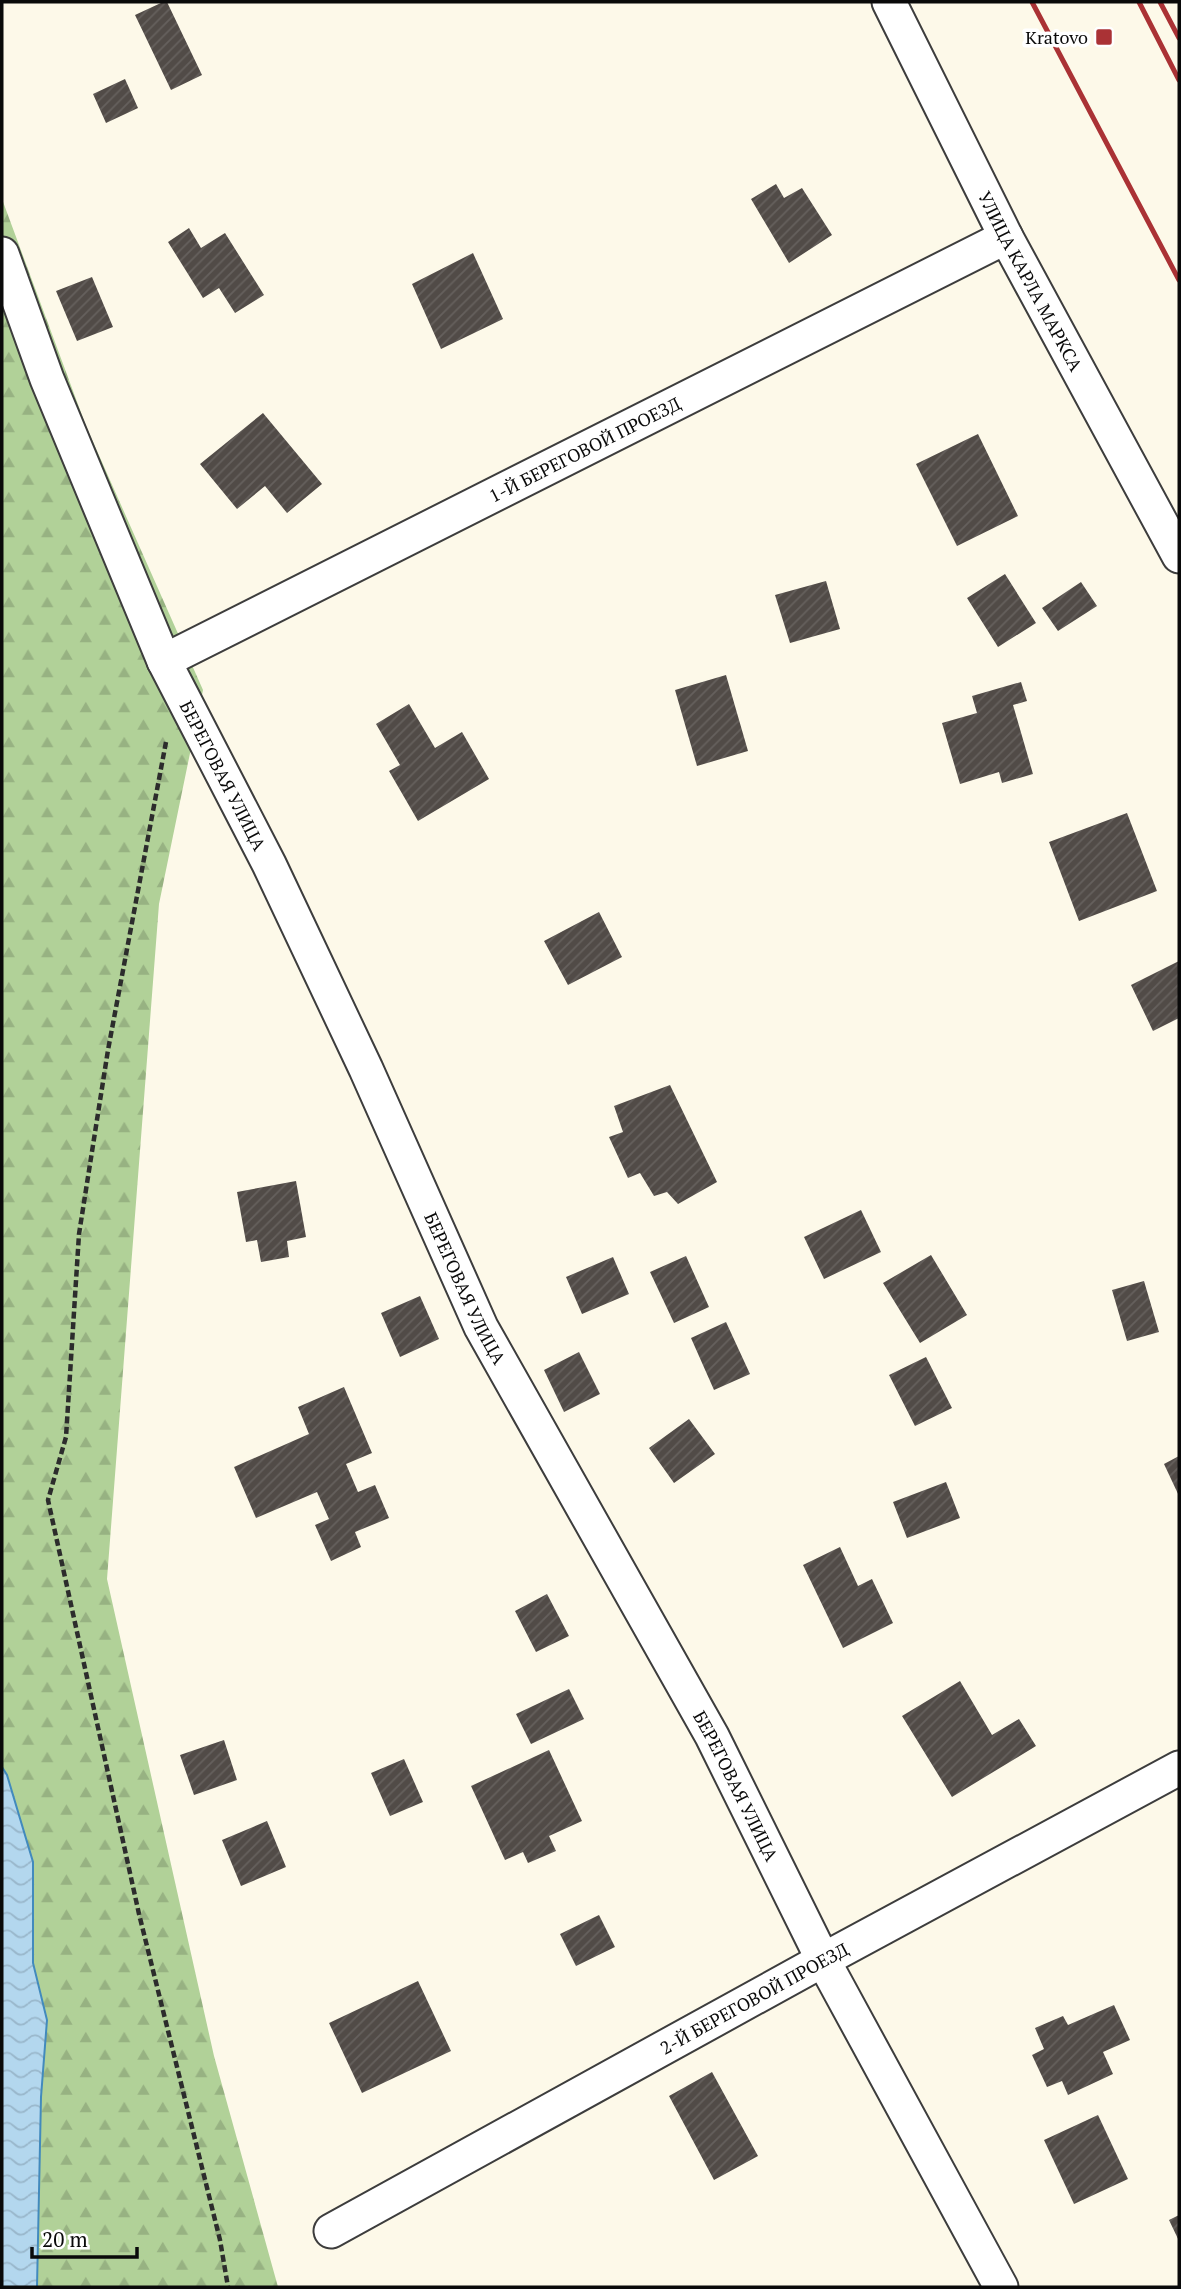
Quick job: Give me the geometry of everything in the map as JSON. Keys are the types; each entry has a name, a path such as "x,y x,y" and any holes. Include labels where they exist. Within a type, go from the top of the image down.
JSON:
{"street":[{"name":"УЛИЦА КАРЛА МАРКСА","path":"889,2 1006,237 1179,556"},
{"name":"1-Й БЕРЕГОВОЙ ПРОЕЗД","path":"164,661 1006,237"},
{"name":"БЕРЕГОВАЯ УЛИЦА","path":"2,254 47,379 164,661 275,876 366,1069 481,1327 712,1737 823,1960 1001,2287"},
{"name":"2-Й БЕРЕГОВОЙ ПРОЕЗД","path":"331,2231 1179,1768"}],"path":[{"path":"169,729 108,1050 79,1234 66,1437 48,1500 139,1914 220,2240 228,2287"}],"green space":[{"path":"2,199 86,426 203,690 159,904 107,1579 214,2056 278,2287 37,2287 41,2097 47,2020 33,1963 33,1862 7,1775 2,1767"}],"water":[{"path":"2,1767 7,1775 33,1862 33,1963 47,2020 41,2097 37,2287 2,2287"}],"building":[{"path":"167,2 202,75 171,90 135,15"},
{"path":"125,79 138,108 106,123 93,94"},
{"path":"776,184 784,198 802,188 832,235 789,263 751,199"},
{"path":"189,228 201,248 225,233 264,295 235,313 219,288 203,298 168,242"},
{"path":"473,253 503,319 441,349 412,284"},
{"path":"92,277 113,327 77,341 56,291"},
{"path":"263,413 322,484 287,513 265,486 237,509 200,464"},
{"path":"978,434 1018,516 957,546 916,464"},
{"path":"1005,574 1036,623 998,647 967,598"},
{"path":"826,581 840,629 790,643 775,595"},
{"path":"1081,582 1097,606 1058,631 1042,608"},
{"path":"726,675 748,751 697,766 675,690"},
{"path":"1021,682 1027,701 1013,705 1033,774 1002,783 999,772 960,784 942,723 977,713 972,696"},
{"path":"409,704 435,748 462,732 489,779 418,821 389,771 400,765 376,724"},
{"path":"1127,813 1157,891 1079,921 1049,842"},
{"path":"599,912 622,957 568,985 544,941"},
{"path":"1179,961 1179,1018 1153,1031 1131,985"},
{"path":"670,1085 717,1182 678,1204 667,1192 654,1196 640,1173 628,1178 609,1137 623,1132 614,1106"},
{"path":"296,1181 306,1237 287,1241 289,1257 261,1262 257,1240 246,1242 237,1192"},
{"path":"861,1210 881,1252 824,1279 804,1237"},
{"path":"931,1255 967,1315 920,1343 883,1283"},
{"path":"686,1256 709,1307 674,1323 650,1272"},
{"path":"613,1257 629,1294 582,1314 566,1277"},
{"path":"1144,1281 1159,1332 1127,1341 1112,1290"},
{"path":"420,1296 439,1339 400,1357 381,1313"},
{"path":"726,1322 750,1374 714,1390 691,1338"},
{"path":"579,1352 600,1394 564,1412 544,1370"},
{"path":"926,1357 952,1408 915,1426 889,1375"},
{"path":"344,1387 372,1453 346,1464 358,1492 375,1485 389,1518 355,1532 361,1547 331,1561 315,1525 329,1519 317,1492 256,1518 234,1467 309,1434 298,1407"},
{"path":"689,1419 715,1454 674,1483 649,1448"},
{"path":"1179,1456 1179,1496 1164,1464"},
{"path":"946,1482 960,1518 907,1538 893,1502"},
{"path":"840,1547 858,1586 872,1579 893,1623 843,1648 803,1565"},
{"path":"547,1594 569,1636 536,1652 515,1611"},
{"path":"960,1681 992,1735 1019,1719 1036,1746 952,1797 902,1716"},
{"path":"569,1689 584,1719 531,1744 516,1714"},
{"path":"224,1740 237,1780 194,1795 180,1755"},
{"path":"549,1750 582,1821 549,1836 556,1851 528,1863 523,1852 505,1860 471,1786"},
{"path":"404,1759 423,1802 390,1816 371,1773"},
{"path":"267,1821 286,1867 241,1886 222,1840"},
{"path":"599,1915 615,1947 576,1966 560,1934"},
{"path":"418,1981 451,2051 362,2093 329,2023"},
{"path":"1114,2005 1130,2040 1103,2052 1113,2074 1068,2095 1062,2081 1047,2087 1032,2055 1044,2049 1035,2028 1063,2016 1068,2025"},
{"path":"712,2072 758,2156 714,2180 669,2096"},
{"path":"1098,2115 1128,2179 1074,2204 1044,2140"},
{"path":"1179,2215 1179,2241 1169,2220"}],"railway":[{"path":"1032,2 1179,280"},
{"path":"1139,2 1179,80"},
{"path":"1160,2 1179,38"}],"place":[{"name":"Kratovo","path":"1104,37"}]}
